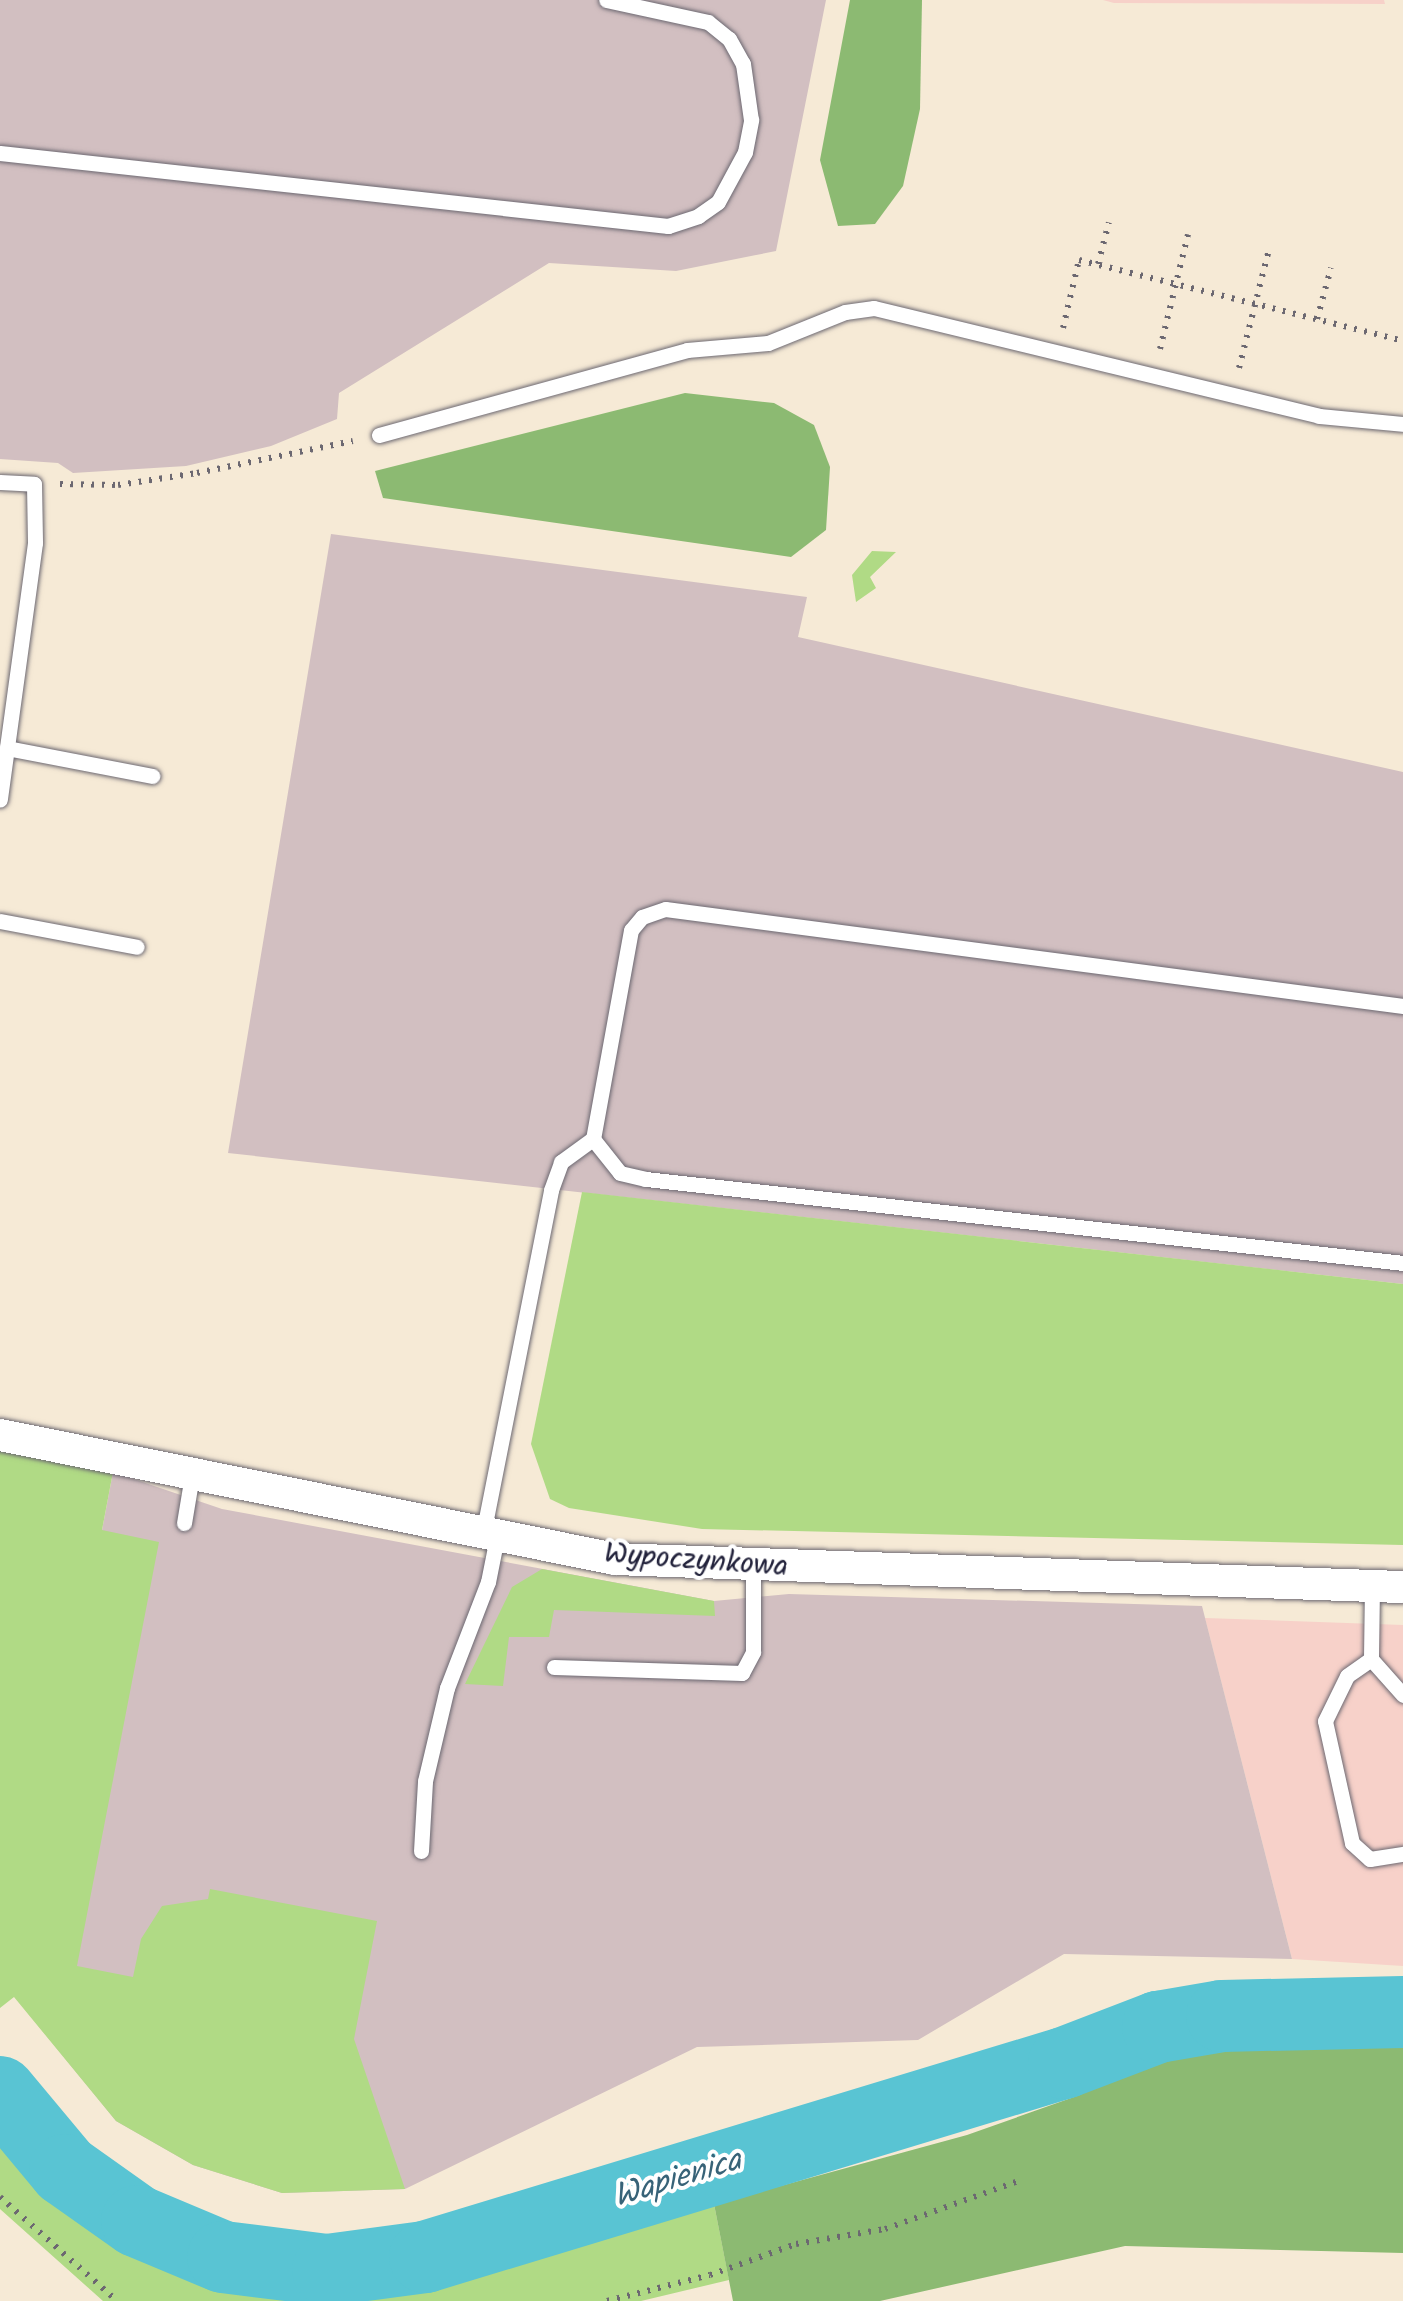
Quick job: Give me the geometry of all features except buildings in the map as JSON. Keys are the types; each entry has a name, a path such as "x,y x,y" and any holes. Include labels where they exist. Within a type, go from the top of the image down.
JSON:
{"street":[{"name":"Wypoczynkowa","path":"0,1435 615,1559 752,1567 1387,1587"}],"lane":[{"path":"0,153 668,226 698,216 718,202 745,152 752,120 743,64 728,39 708,22 606,0"},
{"path":"379,436 688,350 768,343 845,312 874,308 1319,416 1403,424"},
{"path":"0,482 34,484 35,543 0,800"},
{"path":"7,748 152,776"},
{"path":"421,1850 425,1781 442,1706 488,1582 490,1536 551,1190 562,1162 593,1139 631,930 642,917 665,909 1403,1006"},
{"path":"0,921 137,947"},
{"path":"593,1139 620,1173 646,1179 1403,1263"},
{"path":"184,1524 192,1475"},
{"path":"554,1667 742,1673 753,1652 752,1567"},
{"path":"1387,1587 1370,1659 1347,1676 1325,1720 1352,1842 1370,1859 1403,1854"},
{"path":"1370,1659 1403,1695"}],"path":[{"path":"1098,265 1109,222"},
{"path":"1154,376 1188,234"},
{"path":"1232,396 1268,253"},
{"path":"1057,353 1079,260 1403,341"},
{"path":"1317,320 1331,268"},
{"path":"34,484 118,485 379,436"},
{"path":"607,2301 710,2275 796,2244 885,2229 1022,2180"},
{"path":"0,2197 117,2301"}],"shaded area":[{"path":"0,0 826,0 776,251 676,271 549,263 339,393 337,419 271,446 186,466 73,473 58,463 0,459"},
{"path":"1103,0 1384,0 1385,4 1114,3"},
{"path":"331,534 807,597 798,637 1403,772 1403,1284 228,1153"},
{"path":"113,1472 222,1509 714,1601 789,1594 1202,1606 1292,1959 1064,1954 918,2040 697,2047 405,2189 282,2193 193,2165 116,2121 14,1996"},
{"path":"1205,1618 1403,1625 1403,1966 1292,1959"}],"green space":[{"path":"850,0 922,0 920,109 903,186 875,224 838,226 820,160"},
{"path":"685,393 774,403 814,425 830,467 826,530 791,557 383,498 375,471"},
{"path":"872,551 896,552 870,577 876,588 856,602 852,575"},
{"path":"582,1192 1403,1284 1403,1545 702,1529 569,1508 550,1499 531,1444"},
{"path":"0,1450 113,1472 102,1530 159,1542 77,1966 133,1977 141,1939 162,1906 208,1899 210,1889 377,1921 354,2039 405,2189 282,2193 193,2165 116,2121 14,1997 0,2008"},
{"path":"542,1569 714,1601 715,1616 554,1610 549,1637 509,1637 503,1686 465,1684 512,1587"},
{"path":"1403,2026 1403,2253 1125,2246 880,2301 733,2301 714,2204 967,2135 1074,2097 1198,2035"},
{"path":"0,2120 107,2237 167,2269 322,2300 429,2291 714,2204 729,2280 641,2301 103,2301 0,2209"}],"waterway":[{"name":"Wapienica","path":"0,2092 65,2170 137,2221 223,2257 328,2270 425,2257 1064,2063 1158,2027 1222,2016 1403,2012"}]}
